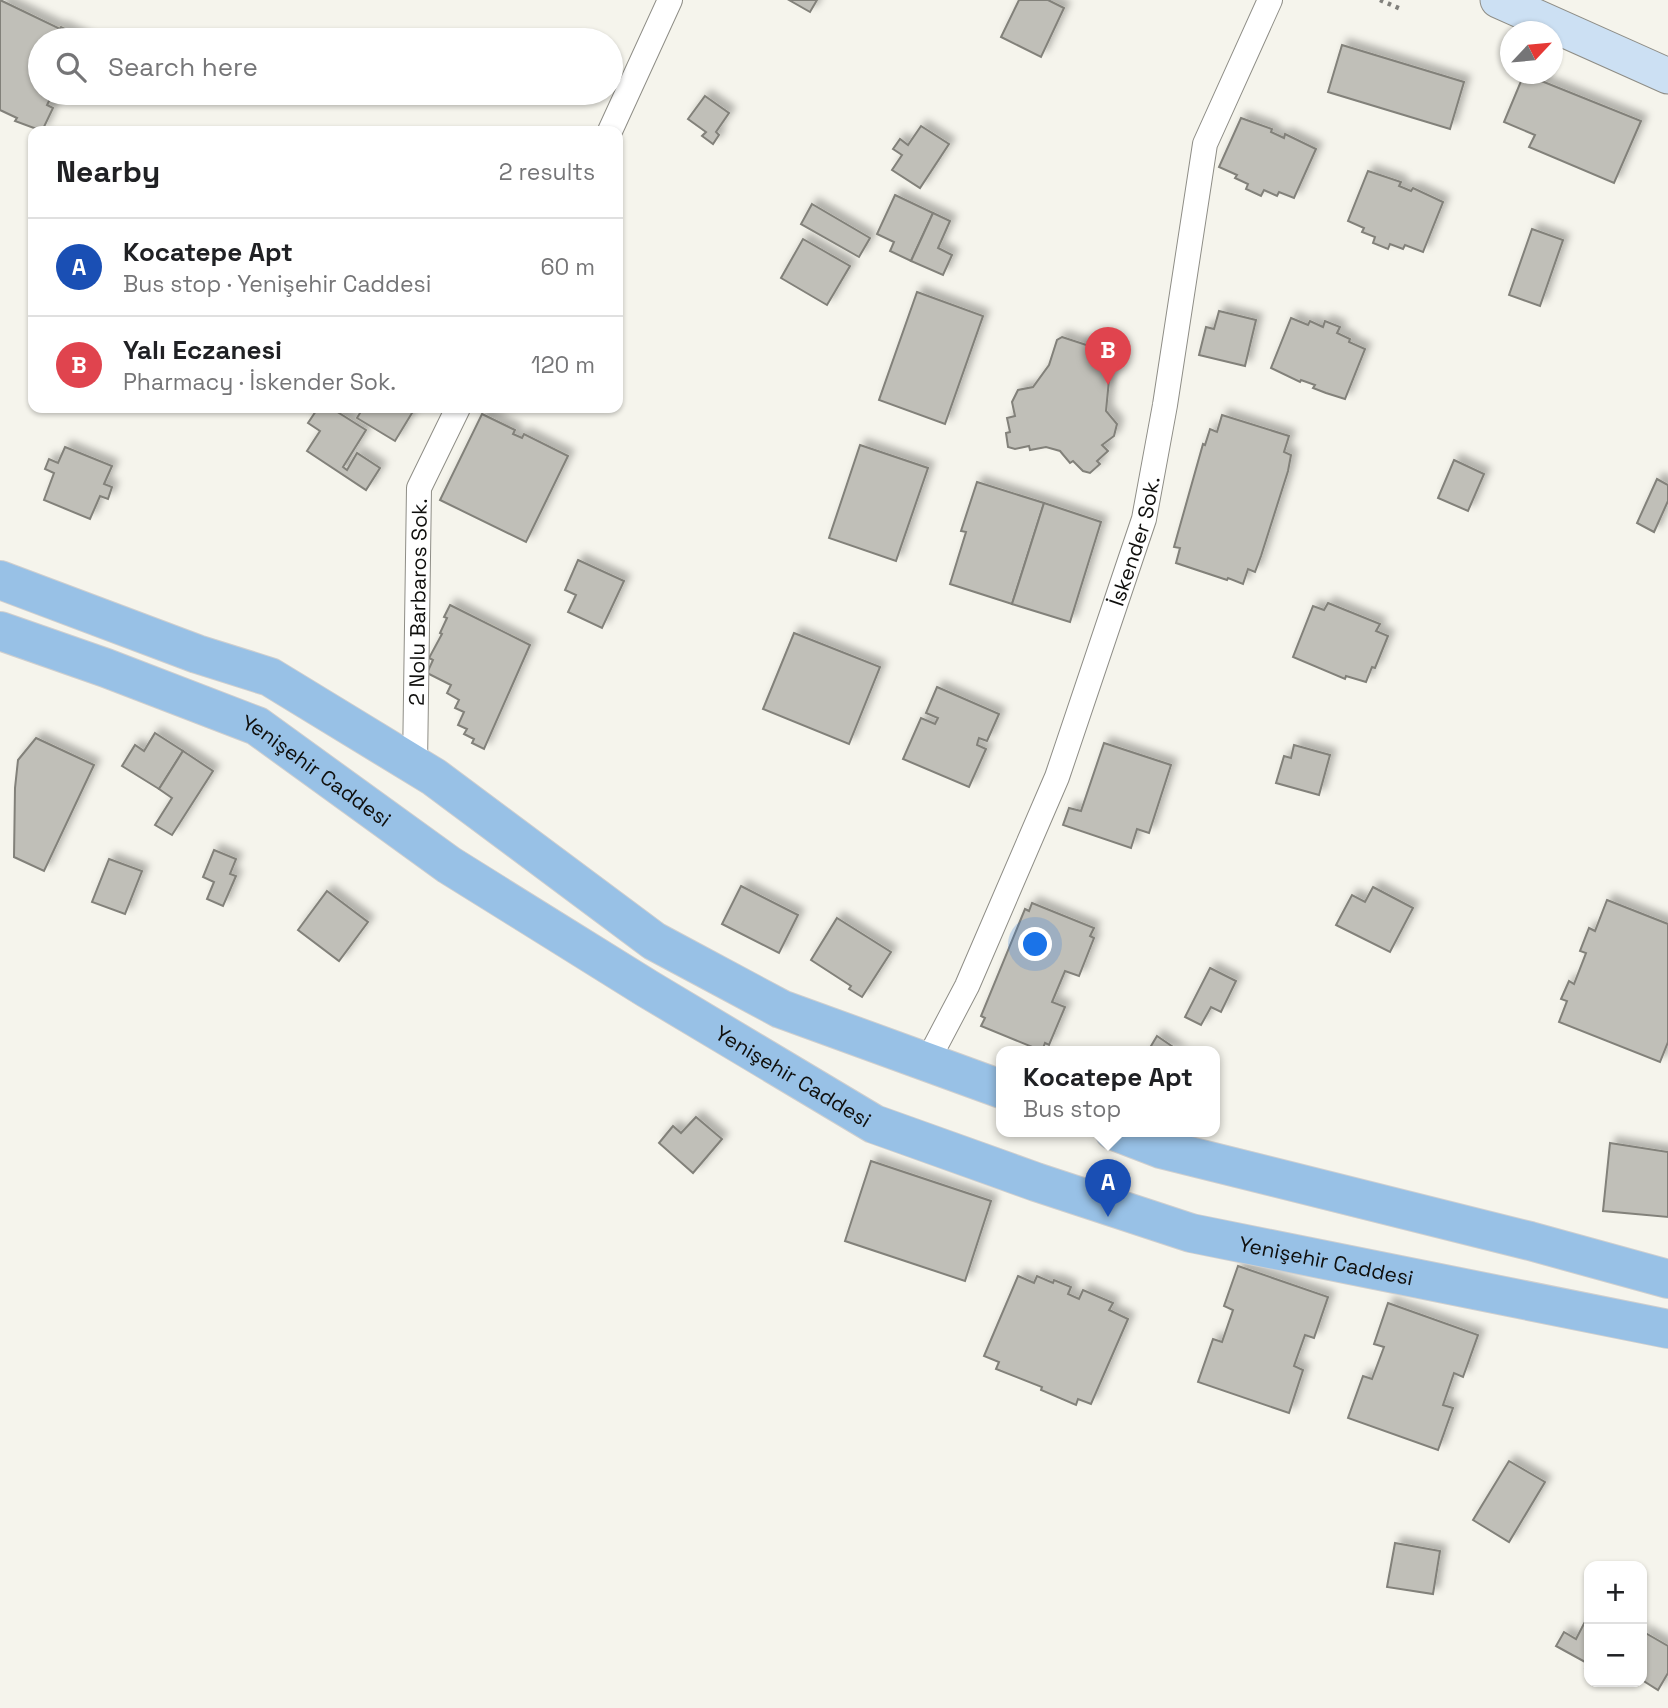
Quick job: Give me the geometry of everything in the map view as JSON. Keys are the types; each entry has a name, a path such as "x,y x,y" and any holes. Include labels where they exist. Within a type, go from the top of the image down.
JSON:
{"main road":[{"path":"1498,0 1668,76"},
{"path":"0,580 197,654 270,677 434,777 654,940 781,1009 996,1087"},
{"name":"Yenişehir Caddesi","path":"0,631 257,726 449,864 648,989 874,1124 1036,1182 1191,1233 1668,1329"},
{"path":"1130,1137 1161,1149 1530,1241 1668,1279"}],"street":[{"path":"623,103 670,0"},
{"name":"İskender Sok.","path":"927,1062 967,986 1057,777 1144,519 1165,405 1205,144 1270,0"},
{"path":"612,126 622,105"},
{"name":"2 Nolu Barbaros Sok.","path":"415,765 419,488 456,413"}],"path":[{"path":"1380,0 1401,9"}],"building":[{"path":"0,0 58,28 28,28 28,105 47,105 53,108 44,126 28,126 15,121 17,118 0,110"},
{"path":"789,0 817,0 810,12"},
{"path":"1019,0 1048,0 1064,8 1041,57 1001,37"},
{"path":"1342,45 1464,82 1450,129 1328,92"},
{"path":"1520,84 1549,84 1641,121 1614,183 1529,147 1535,135 1504,122"},
{"path":"705,96 729,113 716,132 719,135 713,144 702,136 706,132 688,119"},
{"path":"1241,118 1316,149 1294,198 1279,192 1277,196 1264,190 1261,196 1246,189 1248,184 1235,178 1237,175 1219,167"},
{"path":"921,126 949,144 920,188 892,170 902,155 893,149 900,139 908,145"},
{"path":"1368,171 1401,182 1399,186 1411,191 1413,188 1443,202 1423,252 1405,245 1403,249 1390,244 1388,249 1373,243 1375,237 1362,232 1364,228 1348,221"},
{"path":"895,195 933,213 911,261 890,251 894,242 877,234"},
{"path":"812,204 870,238 859,257 801,224"},
{"path":"933,213 950,221 938,248 952,255 943,275 911,261"},
{"path":"1532,229 1563,240 1540,306 1509,295"},
{"path":"803,239 850,266 827,305 781,278"},
{"path":"917,292 983,316 945,424 879,400"},
{"path":"1219,311 1256,320 1245,366 1199,355 1206,327 1214,329"},
{"path":"1291,318 1308,325 1310,321 1323,327 1325,321 1340,327 1337,333 1365,349 1345,399 1313,388 1315,385 1301,380 1300,382 1271,368"},
{"path":"1062,337 1114,354 1116,359 1109,380 1106,411 1117,424 1114,436 1102,445 1108,451 1097,461 1100,464 1090,473 1083,471 1073,461 1070,463 1060,451 1046,447 1030,450 1029,446 1015,449 1008,447 1006,433 1010,432 1007,418 1015,416 1012,402 1018,390 1033,387 1049,365 1057,340"},
{"path":"315,413 339,413 366,430 343,467 347,470 357,453 380,468 366,490 307,451 320,431 308,423"},
{"path":"360,413 412,413 395,441 357,418"},
{"path":"482,414 515,430 513,434 522,438 524,434 568,456 526,542 440,500"},
{"path":"1222,415 1289,436 1284,452 1291,455 1288,471 1255,572 1248,569 1243,584 1176,563 1180,548 1174,547 1203,444 1205,445 1210,429 1217,432"},
{"path":"860,445 928,468 896,561 829,538"},
{"path":"65,447 112,466 104,484 112,487 108,499 100,496 90,519 44,500 54,473 45,469 49,459 58,463"},
{"path":"1454,460 1484,474 1468,511 1438,498"},
{"path":"1657,479 1668,485 1668,501 1654,532 1637,523"},
{"path":"977,482 1044,503 1012,604 950,584 966,532 961,531"},
{"path":"1044,503 1101,522 1070,622 1012,604"},
{"path":"578,560 624,581 602,628 568,612 576,595 565,590"},
{"path":"1328,603 1380,624 1376,631 1388,636 1366,682 1346,676 1345,679 1293,657 1313,606 1324,610"},
{"path":"450,605 530,645 484,749 472,743 474,739 464,734 467,729 458,725 464,712 455,708 459,700 447,693 451,685 427,673 433,660 429,658 442,634 440,633 447,618 444,617"},
{"path":"794,633 880,667 849,744 763,709"},
{"path":"937,687 999,714 987,741 979,738 977,745 986,749 969,787 903,759 921,718 935,724 938,718 926,713"},
{"path":"155,733 183,751 159,789 122,766 135,745 144,751"},
{"path":"36,738 94,765 44,871 14,857 18,760"},
{"path":"1104,743 1171,765 1149,833 1137,829 1131,848 1063,825 1069,808 1081,811"},
{"path":"1294,745 1330,755 1319,795 1276,783 1284,756 1291,758"},
{"path":"183,751 213,771 172,835 155,825 172,798 159,789"},
{"path":"214,850 236,859 230,874 236,876 223,906 207,899 214,882 203,877"},
{"path":"109,859 142,871 125,914 92,902"},
{"path":"741,886 798,915 779,953 722,924"},
{"path":"1373,887 1413,908 1390,952 1336,925 1352,895 1365,902"},
{"path":"327,891 368,922 339,961 298,930"},
{"path":"1607,900 1668,924 1668,1042 1660,1062 1559,1022 1567,1001 1561,999 1569,981 1574,984 1586,953 1580,951 1589,928 1595,931"},
{"path":"1032,903 1094,928 1090,936 1094,938 1079,976 1065,971 1052,1002 1065,1007 1049,1045 1045,1043 1044,1046 1030,1046 981,1026 985,1018 981,1016 1025,909 1029,911"},
{"path":"837,918 891,952 862,997 849,989 851,986 811,960"},
{"path":"1210,968 1236,981 1221,1012 1211,1007 1201,1025 1185,1017"},
{"path":"1157,1036 1172,1046 1151,1046"},
{"path":"696,1117 722,1139 693,1173 659,1143 673,1126 681,1133"},
{"path":"1610,1143 1668,1152 1668,1217 1603,1211"},
{"path":"871,1161 991,1201 965,1281 845,1241"},
{"path":"1238,1266 1328,1297 1314,1338 1305,1335 1294,1366 1303,1370 1289,1413 1198,1382 1213,1339 1222,1342 1233,1310 1224,1306"},
{"path":"1018,1276 1034,1283 1037,1276 1053,1283 1054,1280 1071,1287 1068,1294 1079,1299 1083,1290 1113,1303 1109,1310 1128,1319 1091,1404 1078,1399 1076,1405 1041,1390 1042,1387 996,1369 999,1362 984,1356"},
{"path":"1388,1303 1478,1335 1463,1377 1454,1373 1443,1405 1453,1408 1438,1450 1348,1418 1363,1376 1372,1379 1384,1347 1374,1344"},
{"path":"1509,1461 1545,1482 1509,1542 1473,1520"},
{"path":"1395,1543 1440,1551 1433,1594 1387,1587"},
{"path":"1584,1624 1584,1661 1556,1646 1564,1632 1576,1639"},
{"path":"1647,1634 1668,1646 1668,1673 1658,1690 1647,1683"}],"place":[{"name":"Yalı Eczanesi","path":"1108,385"},
{"name":"Kocatepe Apt","path":"1108,1217"}]}
